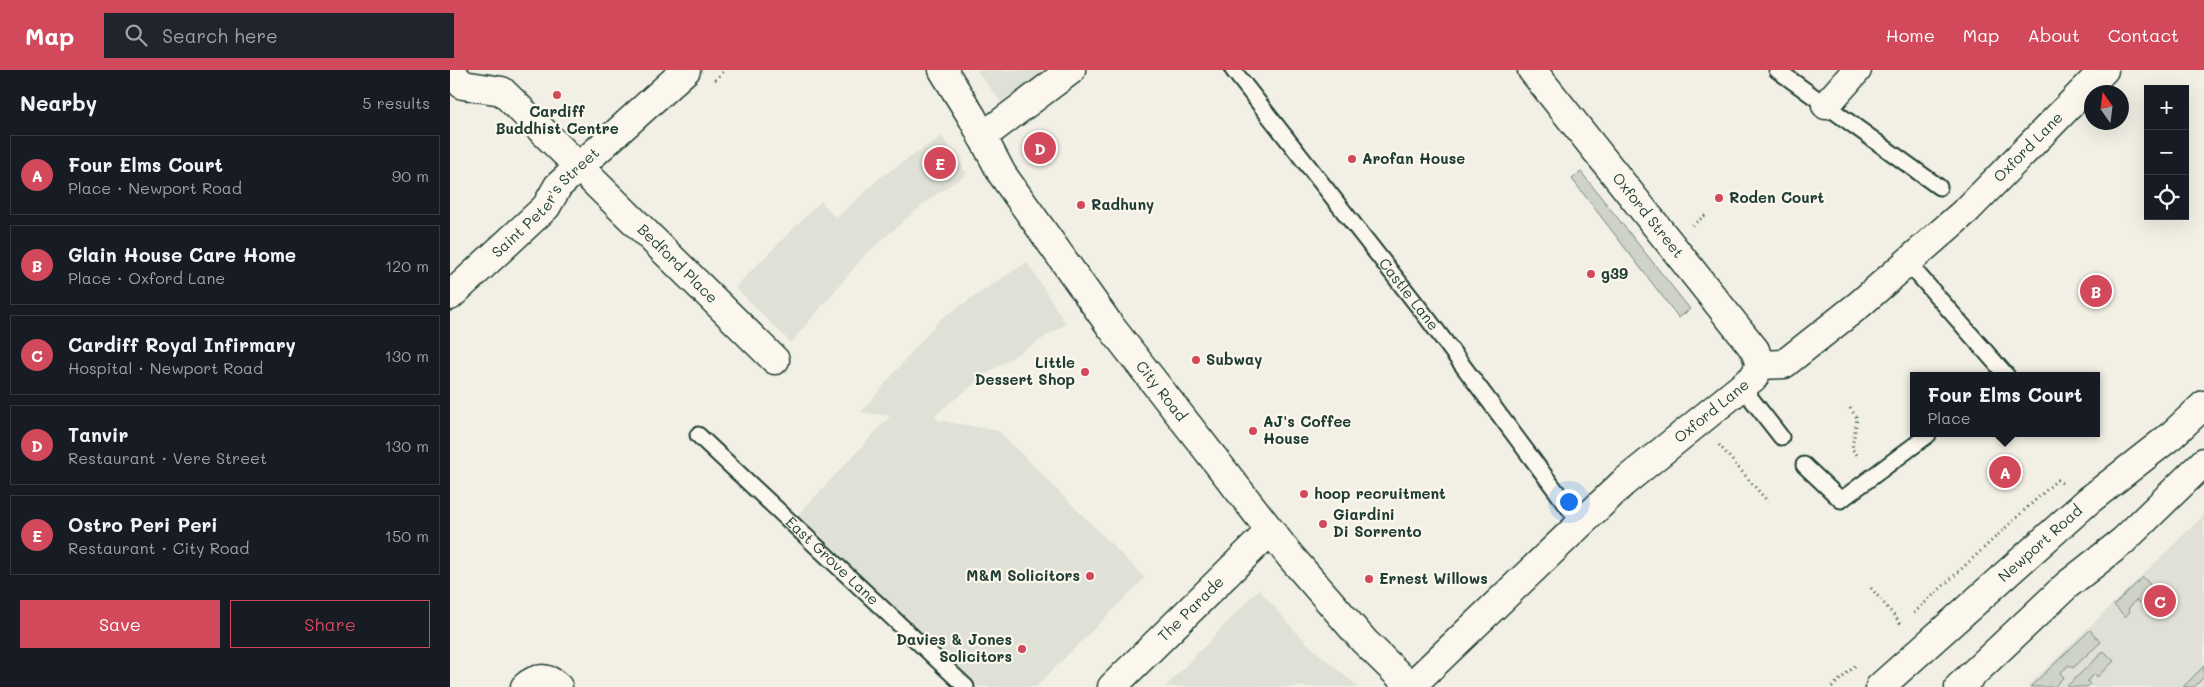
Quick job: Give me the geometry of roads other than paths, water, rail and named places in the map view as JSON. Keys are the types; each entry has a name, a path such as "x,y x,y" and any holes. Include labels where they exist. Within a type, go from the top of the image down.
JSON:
{"street":[{"name":"Saint Peter's Street","path":"450,296 546,208 558,186 686,70"},
{"name":"City Road","path":"943,70 1002,174 1064,263 1270,531 1364,641 1411,687"},
{"path":"982,137 1071,70"},
{"name":"Oxford Street","path":"1532,70 1755,350 1760,365"},
{"path":"1826,105 1857,70"},
{"name":"Oxford Lane","path":"1411,687 1580,522 1623,483 1754,377 1760,365 1784,364 1908,263 1968,209 2104,70"},
{"name":"Bedford Place","path":"450,72 463,85 502,91 775,360"},
{"name":"Newport Road","path":"1880,687 2088,501 2172,436 2204,405"},
{"path":"1959,687 2067,585 2124,541 2204,462"},
{"name":"The Parade","path":"1112,687 1270,531"}],"lane":[{"name":"Castle Lane","path":"1234,70 1428,319 1580,522"},
{"path":"1777,70 1939,187"},
{"path":"1908,263 2003,372"},
{"path":"1742,387 1781,437"},
{"name":"East Grove Lane","path":"698,435 966,687"},
{"path":"1804,465 1841,500 1925,437"}],"place":[{"name":"Cardiff Buddhist Centre","path":"557,95"},
{"name":"Tanvir","path":"1040,148"},
{"name":"Arofan House","path":"1352,159"},
{"name":"Ostro Peri Peri","path":"940,163"},
{"name":"Roden Court","path":"1719,198"},
{"name":"Radhuny","path":"1081,205"},
{"name":"g39","path":"1591,274"},
{"name":"Glain House Care Home","path":"2096,291"},
{"name":"Subway","path":"1196,360"},
{"name":"Little Dessert Shop","path":"1085,372"},
{"name":"AJ's Coffee House","path":"1253,431"},
{"name":"Four Elms Court","path":"2005,472"},
{"name":"hoop recruitment","path":"1304,494"},
{"name":"Giardini Di Sorrento","path":"1323,524"},
{"name":"M&M Solicitors","path":"1090,576"},
{"name":"Ernest Willows","path":"1369,579"},
{"name":"Cardiff Royal Infirmary","path":"2160,601"},
{"name":"Davies & Jones Solicitors","path":"1022,649"}]}
